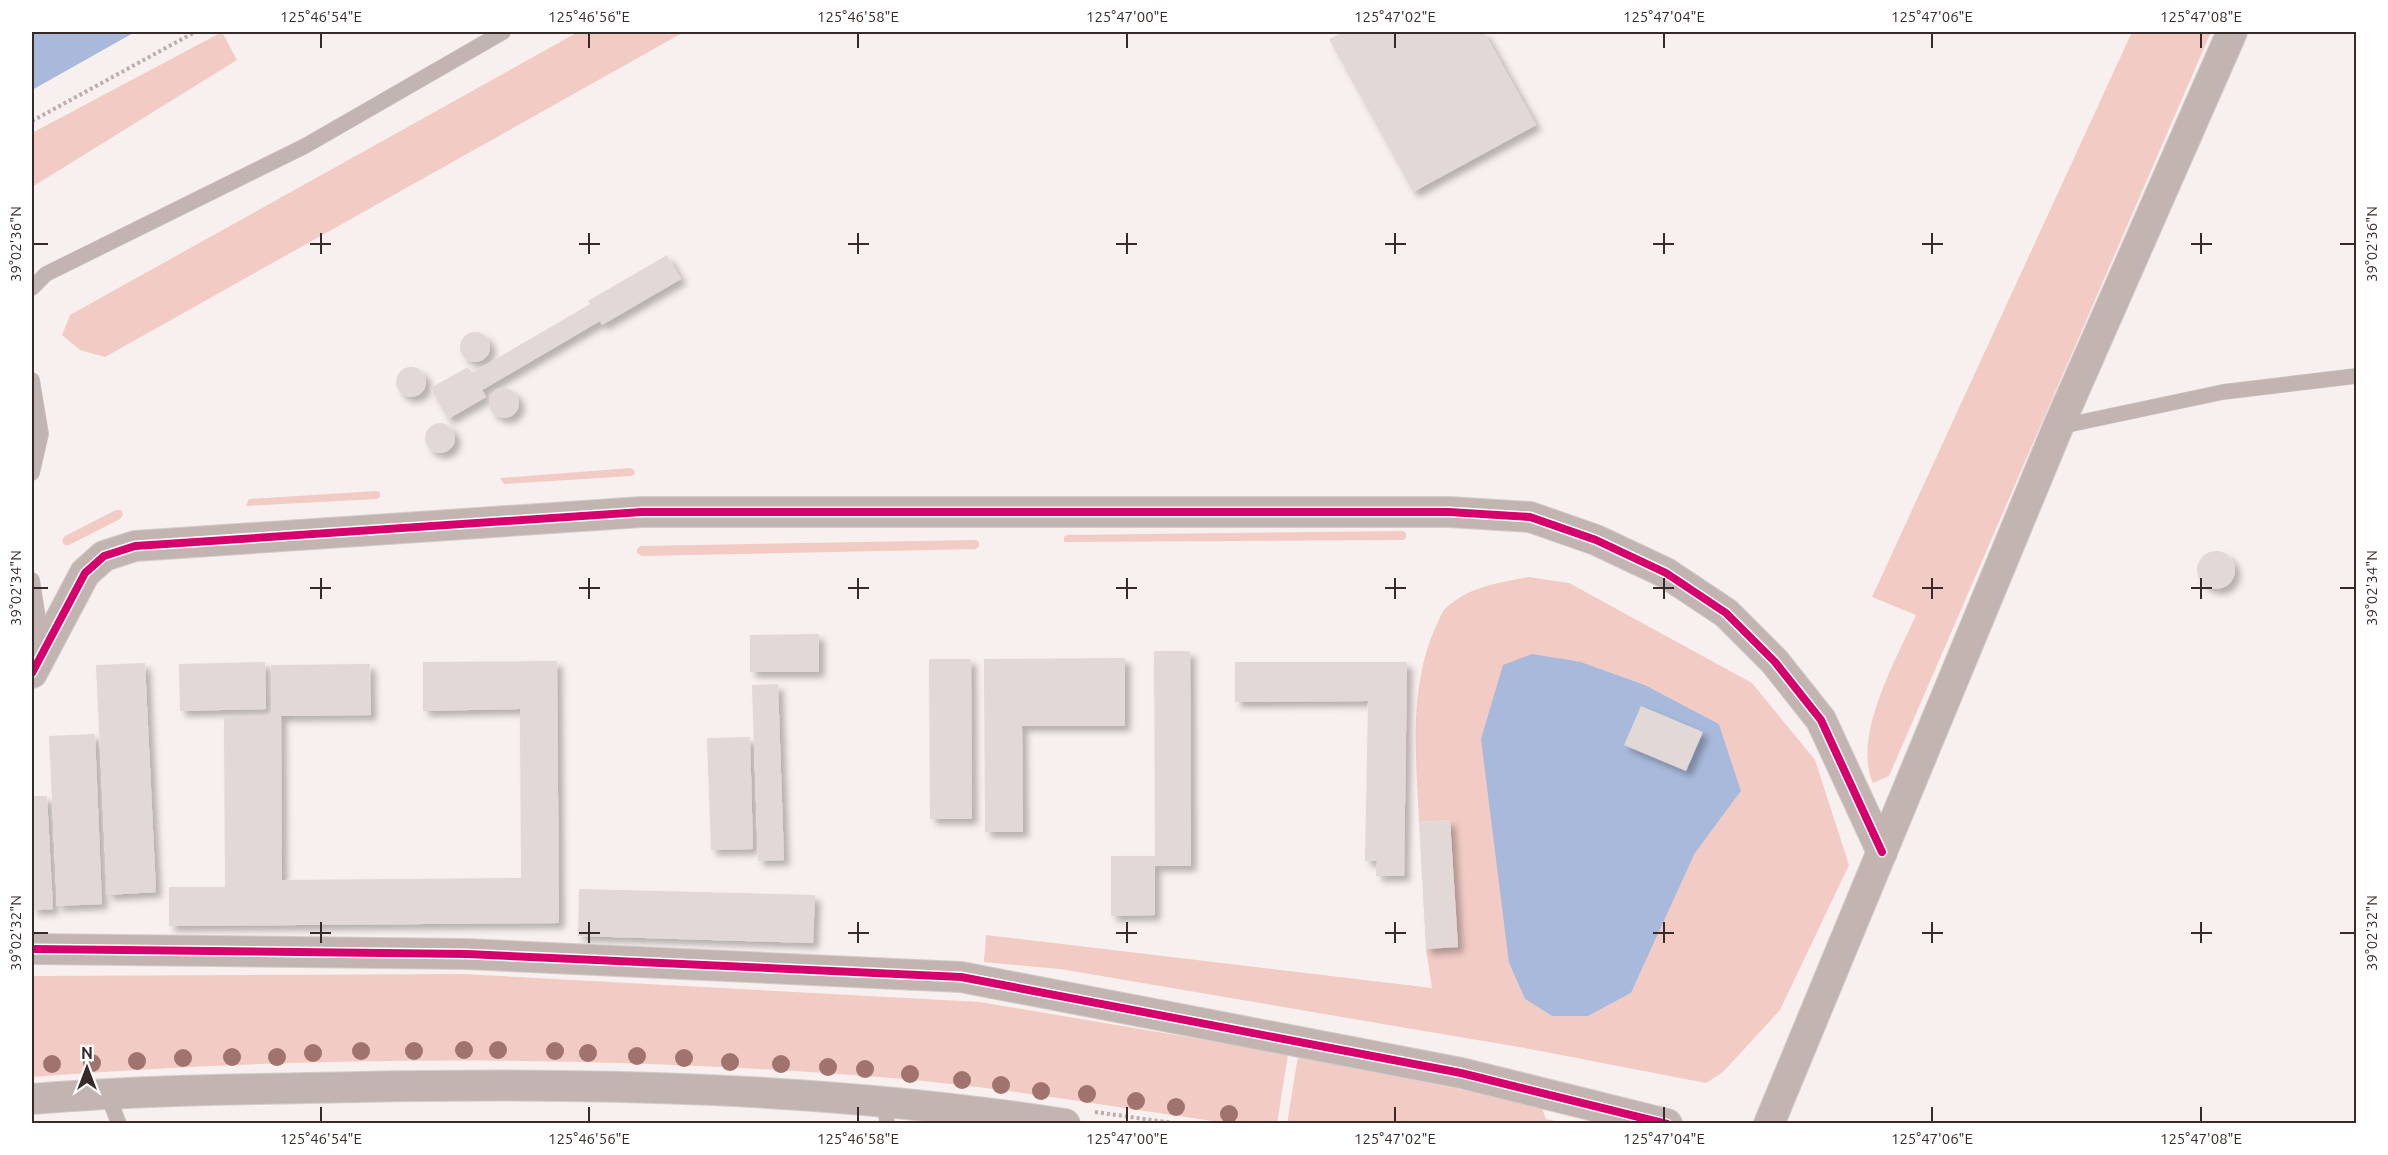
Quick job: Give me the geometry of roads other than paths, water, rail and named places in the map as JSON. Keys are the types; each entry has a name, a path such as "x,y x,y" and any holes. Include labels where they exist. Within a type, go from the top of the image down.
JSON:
{"street":[{"path":"1769,1124 2058,427 2232,32"},
{"path":"38,662 85,573 104,556 135,546 642,512 1449,512 1530,517 1596,540 1666,573 1726,613 1775,662 1821,720 1882,852"},
{"path":"32,949 467,954 961,977 1461,1073 1666,1124"},
{"path":"32,1099 107,1093 472,1084 672,1089 886,1112 1065,1124"}],"lane":[{"path":"32,288 46,274 305,146 503,32"},
{"path":"2058,427 2223,392 2356,376"},
{"path":"32,380 41,434 32,473"},
{"path":"32,580 38,662"},
{"path":"107,1093 119,1124"}],"water":[{"path":"32,32 135,32 32,90"},
{"path":"1532,654 1581,662 1645,685 1719,724 1741,791 1695,853 1631,993 1588,1016 1552,1016 1525,999 1509,963 1481,739 1503,665"}]}
